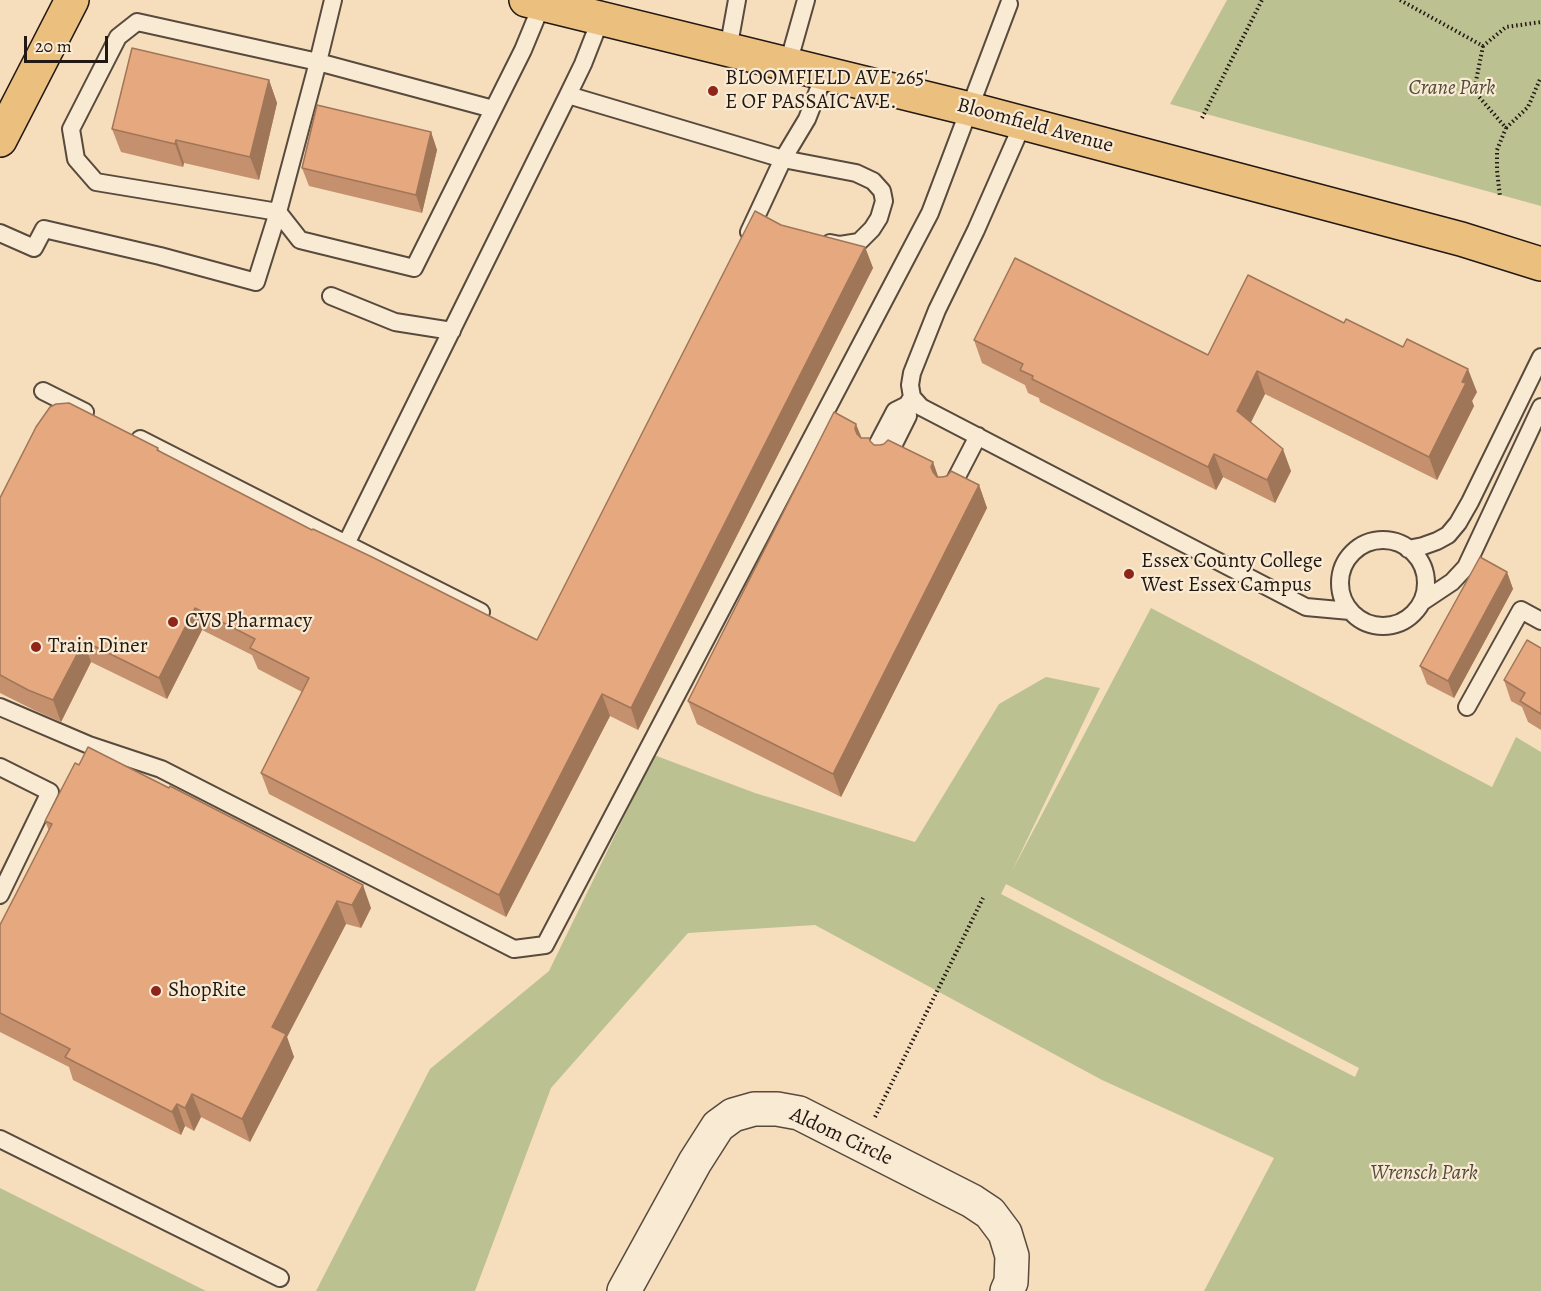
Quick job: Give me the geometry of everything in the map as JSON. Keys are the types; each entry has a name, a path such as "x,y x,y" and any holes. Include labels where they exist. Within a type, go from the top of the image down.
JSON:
{"main road":[{"path":"0,140 72,0"},
{"name":"Bloomfield Avenue","path":"534,2 970,109 1461,239 1541,264"}],"street":[{"name":"Aldom Circle","path":"624,1291 695,1162 718,1126 733,1115 754,1109 777,1109 799,1113 972,1201 990,1213 1005,1233 1012,1256 1011,1282 1007,1291"}],"lane":[{"path":"0,232 34,248 44,229 160,256 256,282 278,212 333,0"},
{"path":"728,50 737,0"},
{"path":"788,64 806,0"},
{"path":"0,707 89,745 161,769 514,949 545,945 930,213 970,109 1005,1"},
{"path":"493,109 318,62 137,22 118,37 71,129 76,159 96,182 278,212 300,240 414,268 523,50 534,2"},
{"path":"346,544 568,95 601,18"},
{"path":"741,249 783,159 807,118 825,73"},
{"path":"568,95 783,159 856,173 873,181 882,191 884,201 879,218 859,242 840,245 811,238"},
{"path":"881,455 908,416 912,373 937,310 981,221 1023,123"},
{"path":"757,217 775,225"},
{"path":"331,296 395,322 452,331"},
{"path":"1408,549 1437,541 1448,535 1458,523 1541,357"},
{"path":"43,391 96,417"},
{"path":"910,401 1306,607 1350,611"},
{"path":"1422,602 1452,582 1466,567 1541,407"},
{"path":"127,433 498,621"},
{"path":"950,489 978,436"},
{"path":"1386,540 1399,543 1412,551 1420,561 1425,574 1426,588 1422,602 1414,613 1402,621 1389,625 1375,625 1362,620 1350,611 1343,598 1340,584 1342,570 1359,548 1372,541 1386,540"},
{"path":"1467,707 1521,610 1541,621"},
{"path":"0,767 50,792 0,895"},
{"path":"0,1139 280,1278"}],"path":[{"path":"1203,118 1262,0"},
{"path":"1400,0 1483,46"},
{"path":"1506,128 1474,91 1483,46 1506,27 1541,22"},
{"path":"1500,197 1497,150 1506,128 1528,107 1541,77"},
{"path":"862,1145 983,898"}],"green space":[{"name":"Crane Park","path":"1227,0 1541,0 1541,206 1170,104"},
{"name":"Wrensch Park","path":"1151,608 1492,787 1516,737 1541,752 1541,1291 1204,1291 1274,1158 1102,1080 815,925 688,933 551,1088 475,1291 316,1291 430,1069 549,971 654,755 755,793 915,842 999,704 1046,677 1100,688 1012,871","holes":["1006,884 1359,1068 1355,1077 1001,894"]},
{"path":"0,1188 206,1291 0,1291"}],"building":[{"path":"132,48 269,80 250,157 176,140 175,144 112,129"},
{"path":"317,105 431,132 416,195 302,168"},
{"path":"755,211 781,225 865,247 631,708 602,694 499,895 261,773 309,678 250,648 255,639 195,608 159,678 84,641 53,700 0,675 0,498 36,427 50,407 69,403 312,530 372,557 537,640"},
{"path":"1015,258 1208,355 1248,275 1344,323 1346,319 1403,347 1407,339 1468,369 1462,382 1466,383 1429,457 1257,371 1237,411 1283,449 1267,480 1214,454 1208,467 1032,379 1033,376 1020,370 1023,364 974,340"},
{"path":"834,412 856,424 857,434 861,438 869,438 874,445 884,444 888,440 933,462 931,467 937,477 947,476 951,471 979,485 833,774 688,701"},
{"path":"1480,557 1507,572 1448,681 1420,666"},
{"path":"1527,640 1541,648 1541,714 1520,701 1525,693 1504,680"},
{"name":"ShopRite","path":"88,747 169,788 170,786 363,885 352,905 337,901 272,1027 286,1034 242,1119 192,1094 185,1108 177,1104 172,1112 65,1057 70,1049 0,1013 0,925 52,824 45,821 75,763 79,765"}],"place":[{"name":"BLOOMFIELD AVE 265' E OF PASSAIC AVE.","path":"713,91"},
{"name":"Essex County College West Essex Campus","path":"1129,574"},
{"name":"CVS Pharmacy","path":"173,622"},
{"name":"Train Diner","path":"36,647"},
{"name":"ShopRite","path":"156,991"}]}
